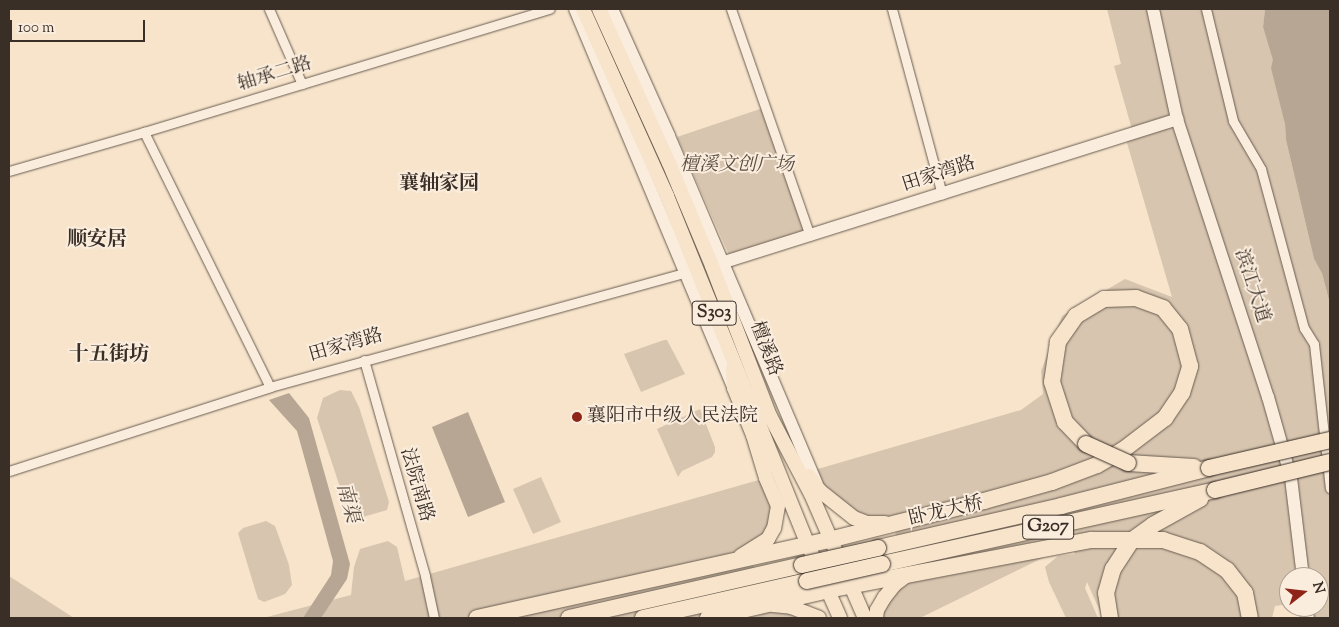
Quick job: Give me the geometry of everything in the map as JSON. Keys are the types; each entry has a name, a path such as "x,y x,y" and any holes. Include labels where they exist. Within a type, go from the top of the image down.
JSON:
{"highway":[{"path":"477,618 830,540 1035,487 1104,462 1110,458 1116,454 1123,450 1165,418 1182,393 1190,366 1180,329 1163,308 1136,298 1104,299 1076,316 1058,342 1052,382 1065,422 1086,444 1094,448 1111,455 1119,459 1128,463 1209,468"},
{"name":"卧龙大桥","path":"569,618 1061,506 1209,468 1330,440"},
{"name":"卧龙大桥","path":"643,618 1215,490 1330,462"},
{"path":"1110,618 1106,593 1113,569 1131,541 1153,525 1215,490"},
{"path":"708,618 828,590 1091,540 1163,540 1200,552 1227,570 1245,593 1250,618"}],"main road":[{"name":"檀溪路","path":"583,9 667,196 691,271 733,359 808,545 840,618"},
{"name":"檀溪路","path":"599,9 717,265 775,425 811,494 865,618"},
{"path":"720,564 749,552 768,539 774,528 778,506 734,388 733,359"},
{"path":"775,425 820,491 854,518 867,523 893,523"},
{"path":"876,618 877,610 884,598 894,585 906,576"},
{"path":"767,604 791,606 819,618"}],"street":[{"path":"269,9 302,84"},
{"name":"轴承二路","path":"9,171 550,9"},
{"path":"575,9 691,271 734,388"},
{"path":"612,9 669,136 717,265 820,491"},
{"path":"731,9 810,236"},
{"path":"892,9 942,194"},
{"name":"滨江大道","path":"1153,9 1177,119 1280,440 1290,478 1301,567"},
{"path":"1206,9 1233,121 1261,169 1304,328 1314,344 1330,488"},
{"name":"田家湾路","path":"717,265 1177,119"},
{"path":"144,132 270,388"},
{"name":"田家湾路","path":"9,471 364,360 691,271"},
{"name":"法院南路","path":"364,360 422,568 434,618"}],"green space":[{"path":"1107,9 1265,9 1263,27 1274,60 1286,140 1314,259 1322,272 1330,304 1330,618 1312,617 1329,617 1329,567 1279,567 1279,605 1275,606 1272,618 1103,618 1087,582 1085,588 1098,618 1066,618 1049,582 1045,567 1058,556 1075,554 1071,544 920,618 876,618 906,576 893,523 854,518 811,471 1021,410 1043,394 1041,371 1062,316 1125,279 1172,297 1125,136 1133,133 1114,66 1121,64"},
{"name":"檀溪文创广场","path":"763,108 805,230 729,255 677,137"},
{"path":"667,340 685,374 641,392 624,354"},
{"path":"340,390 351,391 359,407 389,502 387,510 356,519 350,517 317,418 323,398"},
{"path":"700,409 715,447 715,452 712,457 682,471 678,477 657,429"},
{"path":"541,477 561,522 533,534 513,489"},
{"path":"766,478 778,506 774,528 749,553 767,604 819,618 263,618 351,595 354,567 360,549 388,541 397,547 405,581"},
{"path":"266,521 275,526 289,565 292,585 285,594 264,602 258,599 238,533 243,528"},
{"path":"9,576 74,618 9,618"}],"shaded area":[{"path":"1265,9 1330,9 1330,304 1322,273 1314,259 1286,140 1285,124 1271,68 1273,60 1263,27"},
{"path":"289,393 309,418 350,564 347,579 321,618 303,618 331,575 333,561 297,431 269,400"},
{"path":"468,412 505,502 468,517 432,427"}],"place":[{"name":"襄阳市中级人民法院","path":"577,417"}],"district":[{"name":"襄轴家园","path":"439,184"},
{"name":"顺安居","path":"97,240"},
{"name":"十五街坊","path":"109,355"}],"water label":[{"name":"南渠","path":"347,503"}]}
